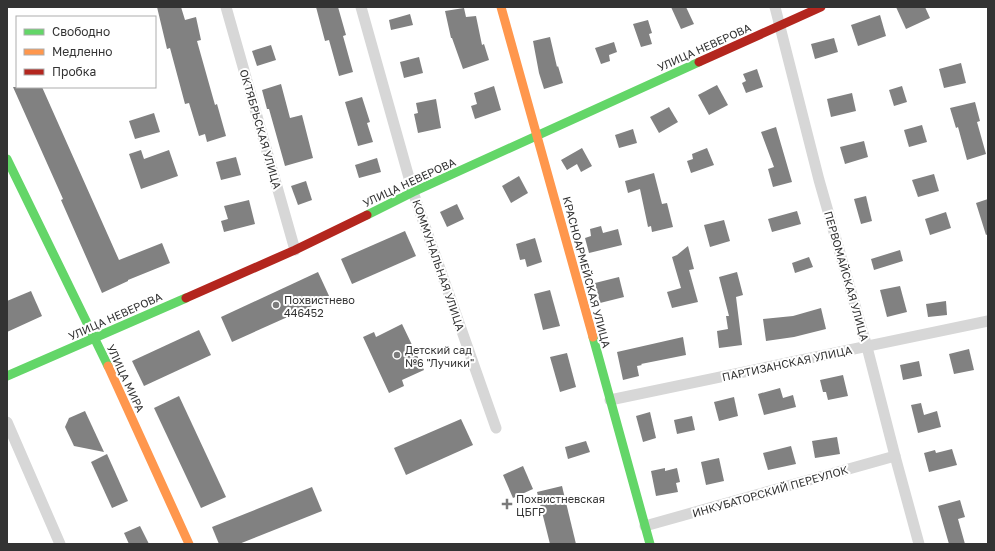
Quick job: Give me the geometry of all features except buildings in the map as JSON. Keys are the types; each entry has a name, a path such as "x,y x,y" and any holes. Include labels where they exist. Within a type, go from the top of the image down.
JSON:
{"street":[{"name":"ОКТЯБРЬСКАЯ УЛИЦА","path":"226,7 295,250"},
{"name":"КОММУНАЛЬНАЯ УЛИЦА","path":"361,7 413,192 496,428"},
{"name":"КРАСНОАРМЕЙСКАЯ УЛИЦА","path":"501,7 650,544"},
{"name":"ПЕРВОМАЙСКАЯ УЛИЦА","path":"775,7 819,180 867,347 894,456 919,544"},
{"name":"УЛИЦА НЕВЕРОВА","path":"7,376 95,339 295,250 413,192 821,7"},
{"name":"УЛИЦА МИРА","path":"7,159 95,339 189,544"},
{"name":"ПАРТИЗАНСКАЯ УЛИЦА","path":"610,400 988,322"},
{"path":"7,422 60,544"},
{"name":"ИНКУБАТОРСКИЙ ПЕРЕУЛОК","path":"645,526 894,456"}],"traffic: fast":[{"path":"367,215 413,192 699,62"},
{"path":"7,159 108,366"},
{"path":"7,376 186,298"},
{"path":"593,337 650,544"}],"traffic: slow":[{"path":"501,7 593,337"},
{"path":"108,366 189,544"}],"traffic: jam":[{"path":"699,62 821,7"},
{"path":"186,298 295,250 367,215"}],"place":[{"name":"Похвистнево 446452","path":"276,305"},
{"name":"Детский сад №6 \"Лучики\"","path":"397,355"},
{"name":"Похвистневская ЦБГР","path":"507,504"}]}
